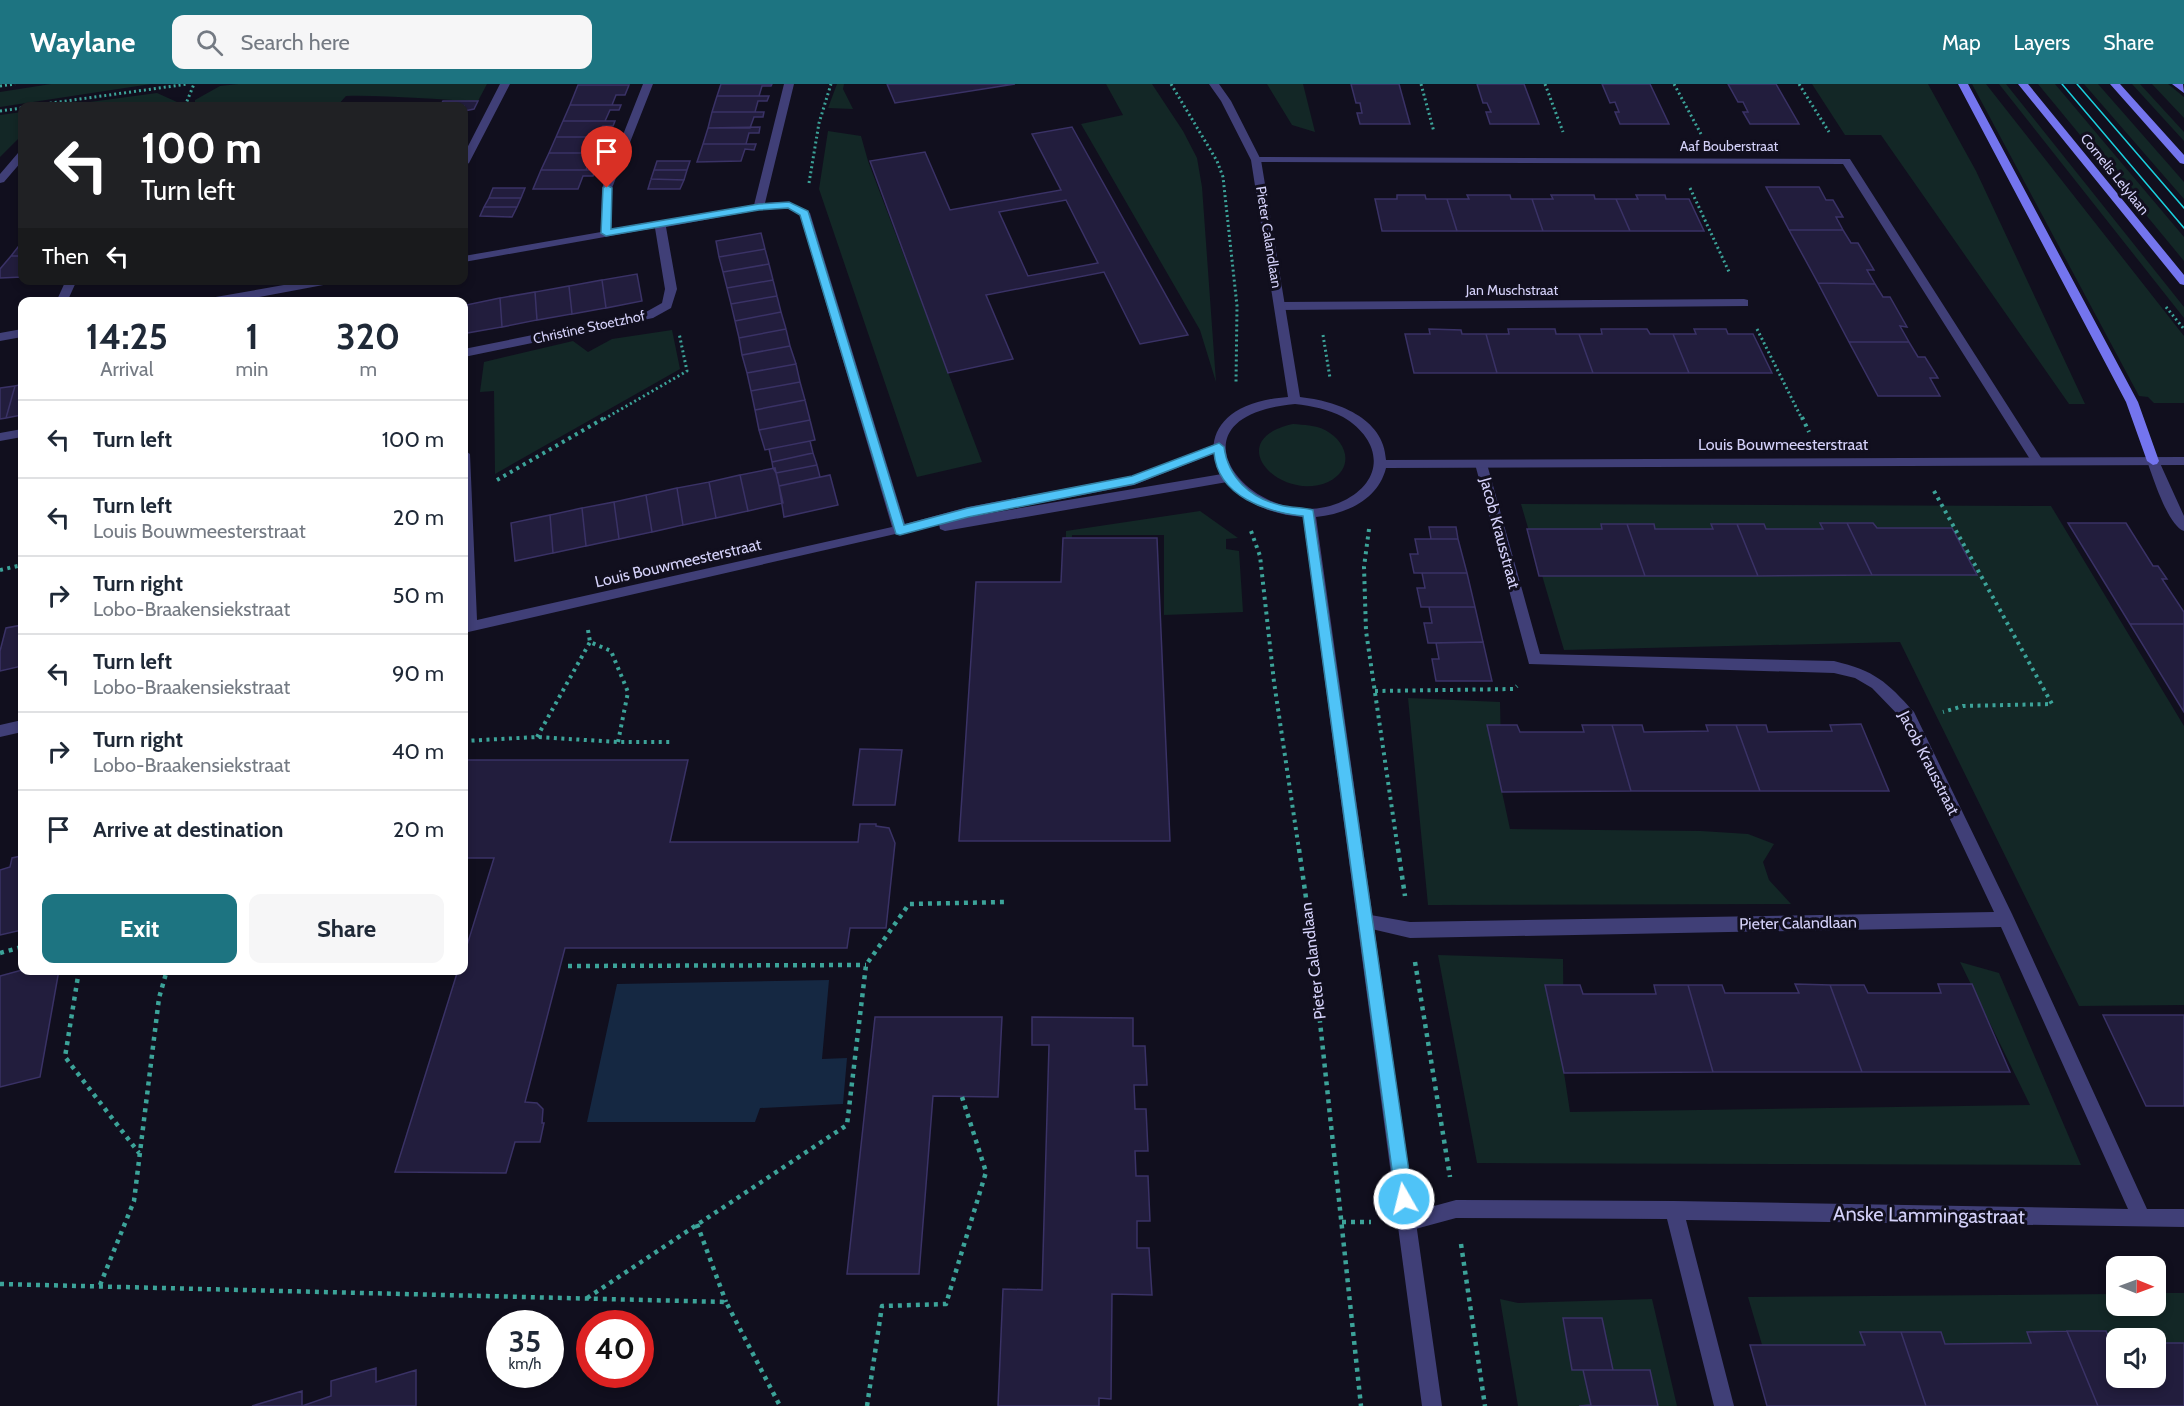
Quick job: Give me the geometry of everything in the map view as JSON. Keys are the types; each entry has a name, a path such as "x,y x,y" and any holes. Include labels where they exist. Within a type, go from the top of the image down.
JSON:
{"main road":[{"path":"1963,84 2132,402 2153,461"},
{"name":"Cornelis Lelylaan","path":"2023,84 2184,282"},
{"path":"2115,84 2184,161"},
{"path":"2177,84 2184,90"}],"street":[{"path":"468,156 506,84"},
{"path":"606,233 607,188 648,84"},
{"path":"759,207 789,84"},
{"name":"Pieter Calandlaan","path":"1215,84 1256,160 1295,400"},
{"path":"0,180 18,160"},
{"name":"Aaf Bouberstraat","path":"1256,160 1846,161"},
{"path":"1846,161 2037,461"},
{"path":"468,258 759,207 789,205 805,213 900,530"},
{"name":"Christine Stoetzhof","path":"468,352 649,315 667,305 671,289 660,224"},
{"path":"242,296 245,285"},
{"path":"237,297 306,285"},
{"path":"289,297 290,288"},
{"name":"Jan Muschstraat","path":"1280,306 1744,303"},
{"path":"0,337 18,334"},
{"path":"1295,400 1317,402 1338,409 1357,419 1375,440 1382,464 1375,483 1360,498 1337,509 1309,513 1277,509 1248,496 1228,478 1220,462 1219,447 1226,428 1243,412 1267,403 1295,400"},
{"path":"0,437 18,434"},
{"name":"Louis Bouwmeesterstraat","path":"468,628 900,530 968,512 1134,480 1219,447"},
{"path":"2153,461 2173,510 2184,526"},
{"name":"Louis Bouwmeesterstraat","path":"1382,464 2184,461"},
{"name":"Jacob Krausstraat","path":"1481,464 1534,660 1834,667 1856,672 1878,682 1892,694 1911,721 2006,919 2142,1219"},
{"name":"Louis Bouwmeesterstraat","path":"900,530 964,524 1139,491 1228,478"},
{"path":"1309,513 1432,1406"},
{"path":"0,731 18,727"},
{"name":"Pieter Calandlaan","path":"1365,921 1410,930 2006,919"},
{"name":"Anske Lammingastraat","path":"1408,1222 1456,1209 2184,1218"},
{"path":"1674,1210 1724,1406"}],"path":[{"path":"0,86 15,84"},
{"path":"59,102 188,84"},
{"path":"187,102 194,84"},
{"path":"805,213 819,123 831,84"},
{"path":"1171,84 1217,161 1223,177 1236,300 1239,359 1236,386"},
{"path":"1421,84 1435,136"},
{"path":"1545,84 1575,161"},
{"path":"1674,84 1702,135"},
{"path":"1799,84 1846,161"},
{"path":"0,111 18,109"},
{"path":"468,497 687,370 677,322 667,305"},
{"path":"1911,721 1963,706 2052,704 1918,462"},
{"path":"1314,537 1370,528 1377,524"},
{"name":"Pieter Calandlaan","path":"1250,528 1260,556 1274,682 1309,920 1360,1406"},
{"path":"1370,528 1364,555 1368,659 1375,691 1485,1406"},
{"path":"0,570 18,566"},
{"path":"537,737 590,642 584,603"},
{"path":"590,642 611,651 628,692 618,742"},
{"path":"1375,691 1514,689 1534,660"},
{"path":"468,741 537,737 618,742 672,742"},
{"path":"585,1299 847,1125 866,965 909,904 1005,902"},
{"path":"0,953 18,948"},
{"path":"568,966 866,965"},
{"path":"78,975 65,1057 140,1154"},
{"path":"100,1286 134,1201 159,998 166,975"},
{"path":"867,1406 882,1306 946,1304 986,1172 962,1097"},
{"path":"697,1224 726,1302 780,1406"},
{"path":"0,1284 726,1302"}],"green space":[{"path":"51,84 151,84 33,102 18,102 18,104 0,107 0,92"},
{"path":"238,84 487,84 478,101 346,96 341,102 195,102 220,86"},
{"path":"837,84 844,84 843,89 853,109 828,108"},
{"path":"1106,84 1152,84 1183,131 1197,158 1202,187 1216,382 1200,330 1081,124 1123,115"},
{"path":"1267,84 1303,84 1315,132 1292,125"},
{"path":"1812,84 1928,84 1976,171 2085,404 2069,404 1881,135 1845,135"},
{"path":"1972,84 1986,84 2184,336 2184,403 2154,403 2148,397 2139,396"},
{"path":"1999,84 2006,84 2184,307 2184,318"},
{"path":"2038,84 2055,84 2184,237 2184,261"},
{"path":"2084,84 2098,84 2184,182 2184,199"},
{"path":"2132,84 2140,84 2184,132 2184,141"},
{"path":"2152,84 2168,84 2184,97 2184,118"},
{"path":"157,93 177,102 90,102"},
{"path":"18,113 18,139 0,157 0,115"},
{"path":"828,131 861,136 868,161 982,462 917,477 819,189"},
{"path":"672,330 680,369 495,474 494,391 480,392 484,362 573,341 588,352 612,339"},
{"path":"1293,424 1321,428 1339,441 1343,448 1345,463 1337,477 1328,482 1310,486 1292,484 1277,477 1265,467 1259,455 1261,443 1272,432"},
{"path":"1521,504 2051,506 2184,726 2184,1005 2079,1006 1900,642 1564,650"},
{"path":"1200,511 1238,538 1226,539 1226,549 1239,551 1243,612 1164,615 1164,535 1072,535 1070,579 1065,579 1066,531"},
{"path":"1408,698 1500,702 1502,792 1510,829 1701,831 1748,834 1774,844 1763,862 1769,880 1791,904 1428,905"},
{"path":"1438,955 1563,959 1564,1073 1570,1112 2030,1105 1960,962 1999,973 2081,1165 1477,1163"},
{"path":"2166,1293 2184,1293 2184,1406 1780,1406 1748,1297 2106,1294 2106,1316 2166,1316"},
{"path":"1500,1299 1518,1303 1652,1299 1677,1406 1518,1406"}],"water":[{"path":"829,980 822,1059 847,1058 843,1104 760,1108 755,1122 587,1122 617,984"}],"building":[{"path":"721,84 772,84 762,86 759,96 717,96"},
{"path":"887,84 1015,84 895,103"},
{"path":"1351,84 1399,84 1410,124 1360,124 1357,113 1362,113 1360,103 1356,103"},
{"path":"1477,84 1524,84 1539,124 1490,124 1486,112 1491,112 1487,103 1483,103"},
{"path":"1602,84 1650,84 1669,124 1620,124 1615,112 1619,112 1615,102 1610,103"},
{"path":"1728,84 1776,84 1799,124 1750,124 1743,112 1748,112 1743,102 1738,102"},
{"path":"578,85 629,85 625,95 616,95 612,105 570,105"},
{"path":"717,96 769,96 767,101 758,101 755,112 712,112"},
{"path":"478,101 474,109 468,110 468,102 442,102"},
{"path":"570,105 621,105 619,110 610,110 605,121 563,121"},
{"path":"712,112 764,112 763,117 754,117 750,128 708,128"},
{"path":"563,121 615,121 613,126 603,126 599,137 556,137"},
{"path":"760,127 759,133 749,133 746,144 703,144 708,128"},
{"path":"1072,127 1188,335 1140,344 1104,272 986,295 1013,359 948,373 870,161 925,152 950,210 1061,190 1032,134","holes":["1066,200 1098,263 1028,276 999,212"]},
{"path":"556,137 608,137 607,142 597,142 592,153 549,153"},
{"path":"703,144 756,144 754,150 745,149 741,161 697,162"},
{"path":"549,153 602,153 600,159 590,159 586,170 541,170"},
{"path":"657,161 690,161 687,170 654,170"},
{"path":"541,170 595,170 593,176 583,176 578,189 533,189"},
{"path":"654,170 687,170 684,180 651,179"},
{"path":"651,179 684,180 680,189 648,189"},
{"path":"1766,187 1819,187 1826,200 1833,200 1843,217 1836,217 1843,230 1789,230"},
{"path":"493,188 525,188 521,198 489,198"},
{"path":"1397,195 1425,195 1426,199 1447,199 1457,231 1382,231 1375,199 1397,199"},
{"path":"1467,195 1510,195 1511,199 1532,199 1543,231 1457,231 1447,199 1469,199"},
{"path":"1551,195 1594,195 1595,199 1616,199 1630,231 1543,231 1532,199 1553,199"},
{"path":"1636,195 1665,195 1666,199 1689,199 1704,231 1630,231 1616,199 1638,199"},
{"path":"489,198 521,198 517,207 484,207"},
{"path":"484,207 517,207 512,217 480,216"},
{"path":"1789,230 1843,230 1851,243 1858,243 1874,270 1867,270 1875,284 1818,283"},
{"path":"761,233 765,249 719,257 716,241"},
{"path":"18,247 18,256 11,256"},
{"path":"765,249 769,264 723,272 719,257"},
{"path":"11,256 18,256 18,277 0,278 0,269"},
{"path":"769,264 773,280 727,288 723,272"},
{"path":"637,274 642,301 606,308 602,280"},
{"path":"602,280 606,308 572,314 569,286"},
{"path":"773,280 777,296 731,304 727,288"},
{"path":"1818,283 1875,284 1883,297 1890,297 1907,327 1900,326 1909,342 1849,342"},
{"path":"569,286 572,314 537,320 535,292"},
{"path":"535,292 537,320 502,327 500,298"},
{"path":"777,296 781,312 735,321 731,304"},
{"path":"500,298 502,327 468,333 468,305"},
{"path":"781,312 786,329 739,338 735,321"},
{"path":"786,329 790,346 742,355 739,338"},
{"path":"1429,329 1461,330 1462,334 1486,334 1497,373 1414,373 1405,334 1430,334"},
{"path":"1508,329 1555,329 1556,334 1579,334 1593,373 1497,373 1486,334 1509,334"},
{"path":"1601,329 1647,329 1650,334 1673,334 1689,373 1593,373 1579,334 1602,334"},
{"path":"1694,329 1726,329 1728,334 1753,334 1772,373 1689,373 1673,334 1696,334"},
{"path":"1849,342 1909,342 1918,357 1925,357 1938,378 1930,378 1940,396 1878,396"},
{"path":"790,346 796,364 747,373 742,355"},
{"path":"796,364 800,382 751,391 747,373"},
{"path":"800,382 805,400 755,410 751,391"},
{"path":"18,385 18,416 6,418 15,386"},
{"path":"15,386 6,418 0,419 0,388"},
{"path":"805,400 810,420 759,430 755,410"},
{"path":"810,420 815,440 765,450 759,430"},
{"path":"810,441 813,453 772,462 769,449"},
{"path":"813,453 817,465 776,473 773,468 772,462"},
{"path":"817,465 820,477 779,486 776,473"},
{"path":"775,468 783,503 748,511 740,475"},
{"path":"740,475 748,511 716,518 709,482"},
{"path":"830,475 838,505 784,517 779,486"},
{"path":"709,482 716,518 683,525 677,488"},
{"path":"677,488 683,525 652,532 646,495"},
{"path":"646,495 652,532 619,539 614,502"},
{"path":"614,502 619,539 586,546 582,508"},
{"path":"582,508 586,546 553,553 550,515"},
{"path":"550,515 553,553 515,561 511,523"},
{"path":"1820,523 1847,523 1872,575 1758,576 1737,524 1764,524 1766,529 1823,529"},
{"path":"1847,523 1873,523 1877,528 1952,528 1977,575 1872,575"},
{"path":"2068,523 2126,523 2153,566 2158,566 2167,579 2162,579 2184,612 2184,624 2130,624"},
{"path":"1601,524 1627,524 1645,576 1539,576 1527,529 1602,529"},
{"path":"1627,524 1654,524 1655,529 1713,529 1711,524 1737,524 1758,576 1645,576"},
{"path":"1429,527 1456,527 1458,539 1431,539"},
{"path":"1063,538 1157,538 1170,841 959,841 976,582 1061,582"},
{"path":"1415,539 1458,539 1467,573 1414,573 1410,554 1418,554"},
{"path":"1422,573 1467,573 1475,607 1421,607 1417,588 1425,588"},
{"path":"1429,607 1475,607 1483,642 1428,643 1424,623 1432,623"},
{"path":"2130,624 2184,624 2184,712"},
{"path":"18,626 18,667 0,671 0,651 6,628"},
{"path":"1483,642 1492,681 1436,681 1432,659 1439,659 1436,643"},
{"path":"1861,724 1889,791 1760,791 1736,725 1766,725 1768,732 1832,731 1830,725"},
{"path":"1487,725 1517,725 1520,732 1584,732 1582,725 1612,725 1631,791 1502,792"},
{"path":"1612,725 1642,725 1644,732 1708,731 1706,725 1736,725 1760,791 1631,791"},
{"path":"860,749 902,750 895,805 853,805"},
{"path":"468,760 688,760 670,842 858,842 860,824 876,824 876,826 889,828 895,843 886,928 850,928 847,948 565,948 525,1102 537,1103 543,1109 542,1123 544,1123 540,1142 515,1142 506,1173 395,1172 456,975 468,975 468,942 494,858 468,858"},
{"path":"18,857 18,931 0,935 0,870 10,867 12,858"},
{"path":"18,971 18,975 58,975 40,1077 0,1087 0,976"},
{"path":"1795,984 1830,985 1862,1072 1713,1072 1688,985 1722,985 1725,993 1799,993"},
{"path":"1938,984 1972,984 2010,1072 1862,1072 1830,985 1864,985 1868,993 1941,993"},
{"path":"1545,985 1580,985 1583,994 1656,994 1654,985 1688,985 1713,1072 1564,1073"},
{"path":"2103,1015 2184,1015 2184,1106 2146,1106"},
{"path":"875,1017 1002,1017 998,1097 933,1096 919,1274 847,1274"},
{"path":"1032,1017 1133,1018 1133,1046 1145,1046 1147,1085 1134,1085 1135,1109 1146,1109 1148,1151 1135,1151 1136,1176 1148,1176 1150,1221 1137,1221 1137,1248 1149,1248 1152,1295 1112,1294 1111,1399 1099,1398 1099,1406 998,1406 1003,1289 1042,1290 1049,1045 1032,1045"},
{"path":"1563,1318 1602,1318 1613,1370 1572,1370"},
{"path":"2067,1331 2106,1331 2106,1388 2166,1388 2166,1343 2184,1343 2184,1406 2098,1406"},
{"path":"2067,1331 2098,1406 1926,1406 1901,1332 1941,1332 1945,1344 2031,1343 2027,1332"},
{"path":"1860,1332 1901,1332 1926,1406 1767,1406 1750,1345 1865,1345"},
{"path":"376,1368 376,1382 416,1370 416,1406 302,1406 331,1396 331,1381"},
{"path":"1583,1370 1650,1370 1658,1406 1579,1406 1591,1405"},
{"path":"302,1391 302,1406 252,1406"}],"tram line":[{"path":"2062,84 2184,228"},
{"path":"2077,84 2184,208"}],"route":[{"path":"607,188 606,233 759,207 789,205 805,213 900,530 968,512 1134,480 1219,447 1220,462 1228,478 1248,496 1277,509 1309,513 1404,1199"}]}
